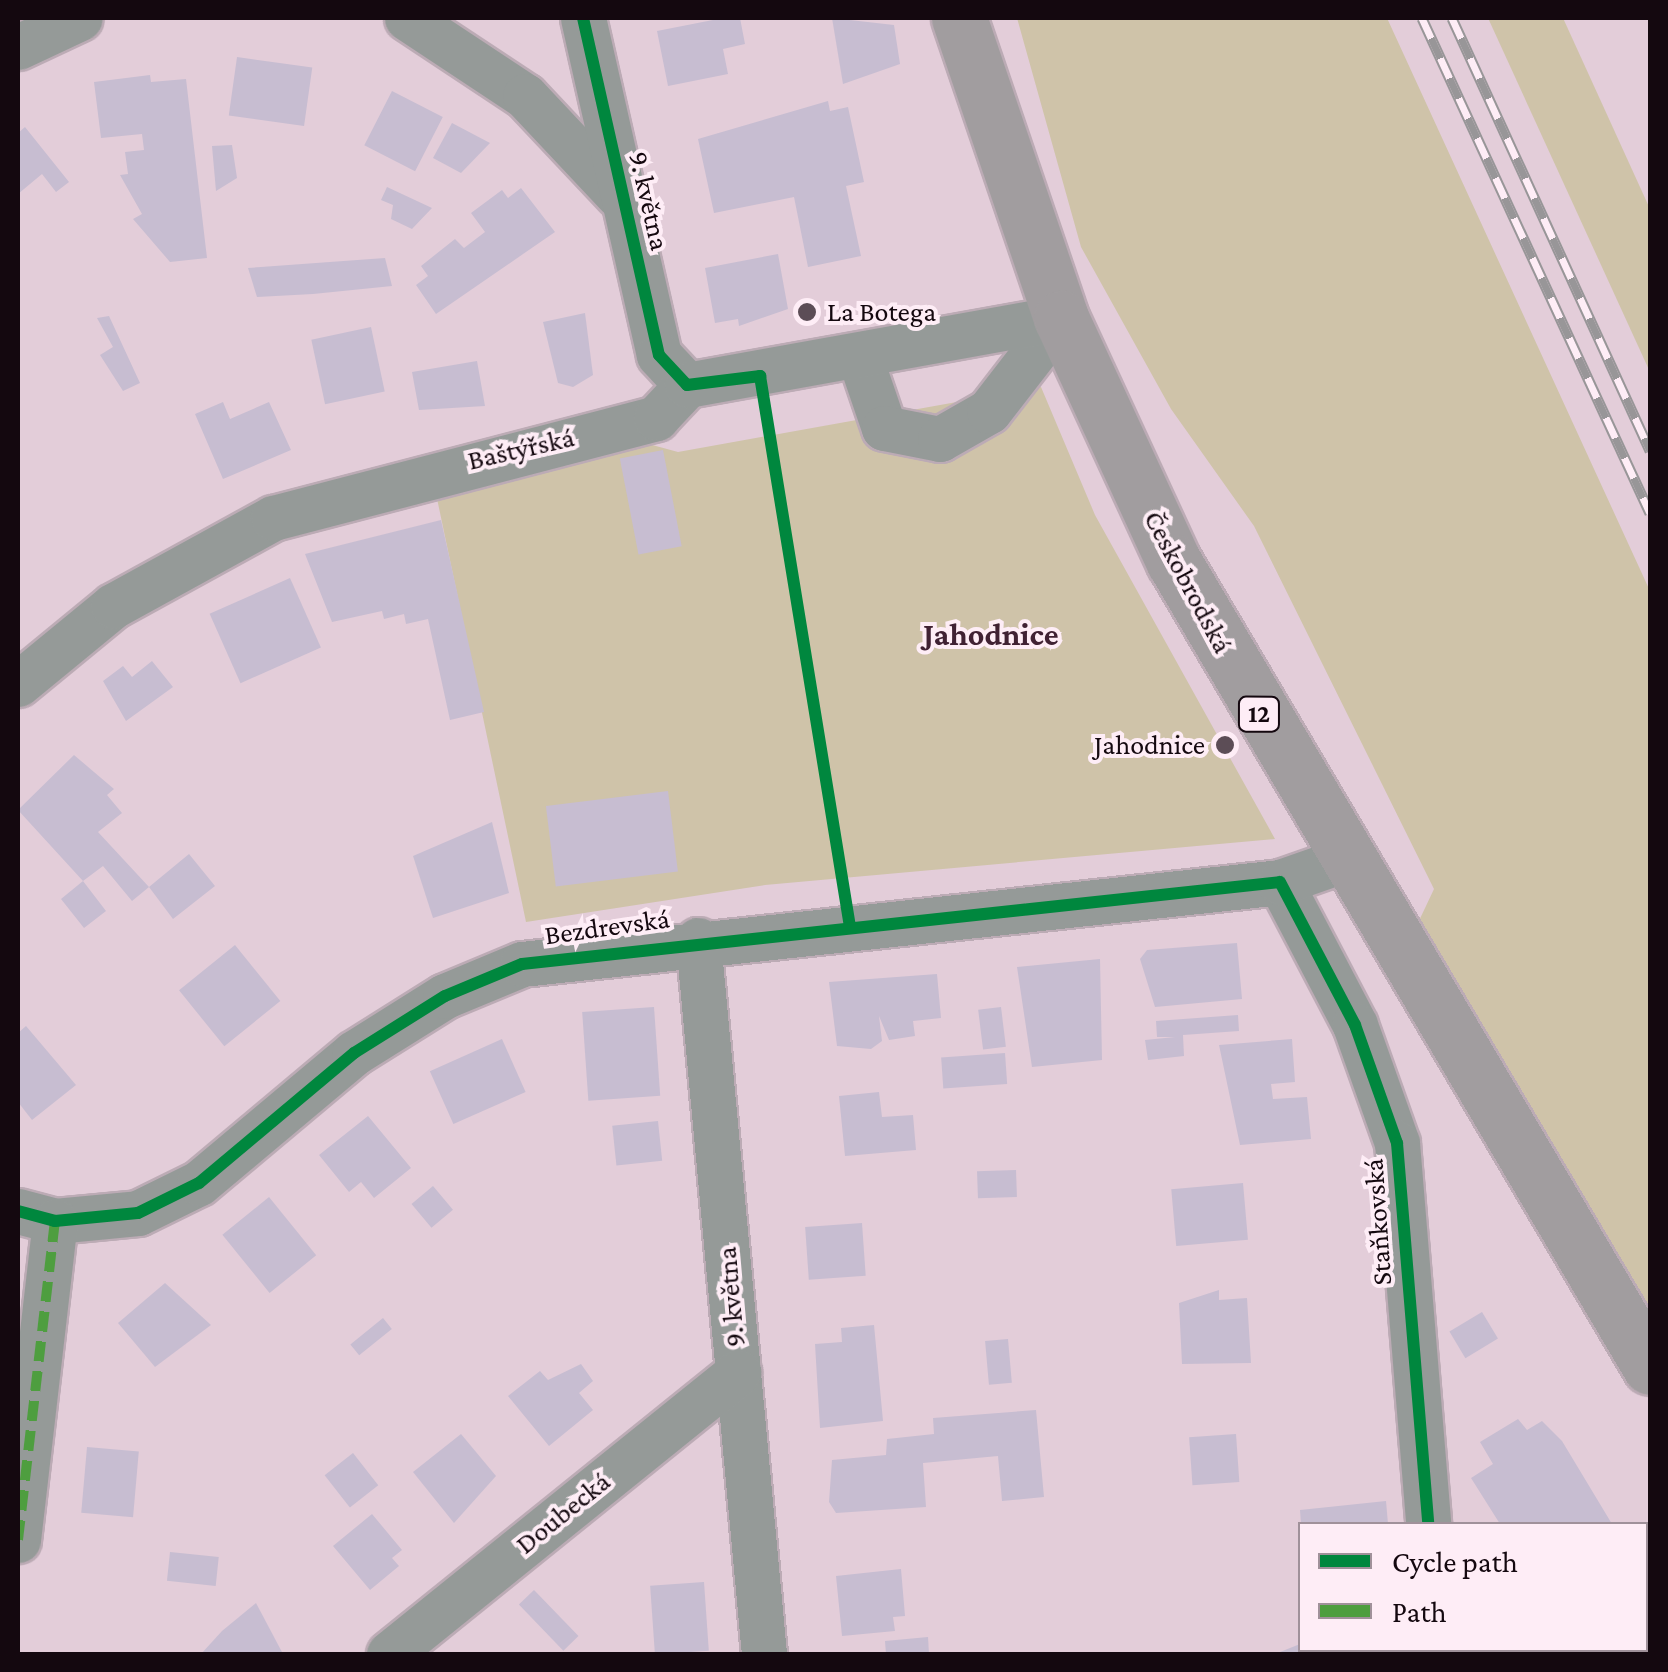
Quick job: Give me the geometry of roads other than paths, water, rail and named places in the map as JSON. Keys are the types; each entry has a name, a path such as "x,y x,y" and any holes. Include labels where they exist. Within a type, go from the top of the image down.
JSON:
{"main road":[{"name":"Českobrodská","path":"959,18 1061,318 1174,562 1343,860 1650,1367"}],"street":[{"path":"18,46 80,18"},
{"path":"407,18 526,96 623,200"},
{"name":"9. května","path":"583,18 659,355 687,385"},
{"path":"526,96 578,90 592,64"},
{"path":"687,385 1061,318"},
{"path":"860,355 884,428 940,439 989,411 1061,318"},
{"name":"Baštýřská","path":"18,684 113,606 273,518 656,418 687,385"},
{"name":"Bezdrevská","path":"36,1216 138,1213 199,1183 354,1053 445,996 522,964 698,940 1280,882 1343,860"},
{"name":"Staňkovská","path":"1280,882 1355,1025 1397,1143 1428,1522"},
{"name":"9. května","path":"698,940 764,1654"},
{"path":"18,1540 36,1216"},
{"name":"Doubecká","path":"389,1654 738,1372"}],"railway":[{"path":"1422,18 1650,513"},
{"path":"1452,18 1650,451"}],"place":[{"name":"La Botega","path":"807,312"},
{"name":"Jahodnice","path":"1225,745"}],"district":[{"name":"Jahodnice","path":"991,634"}]}
